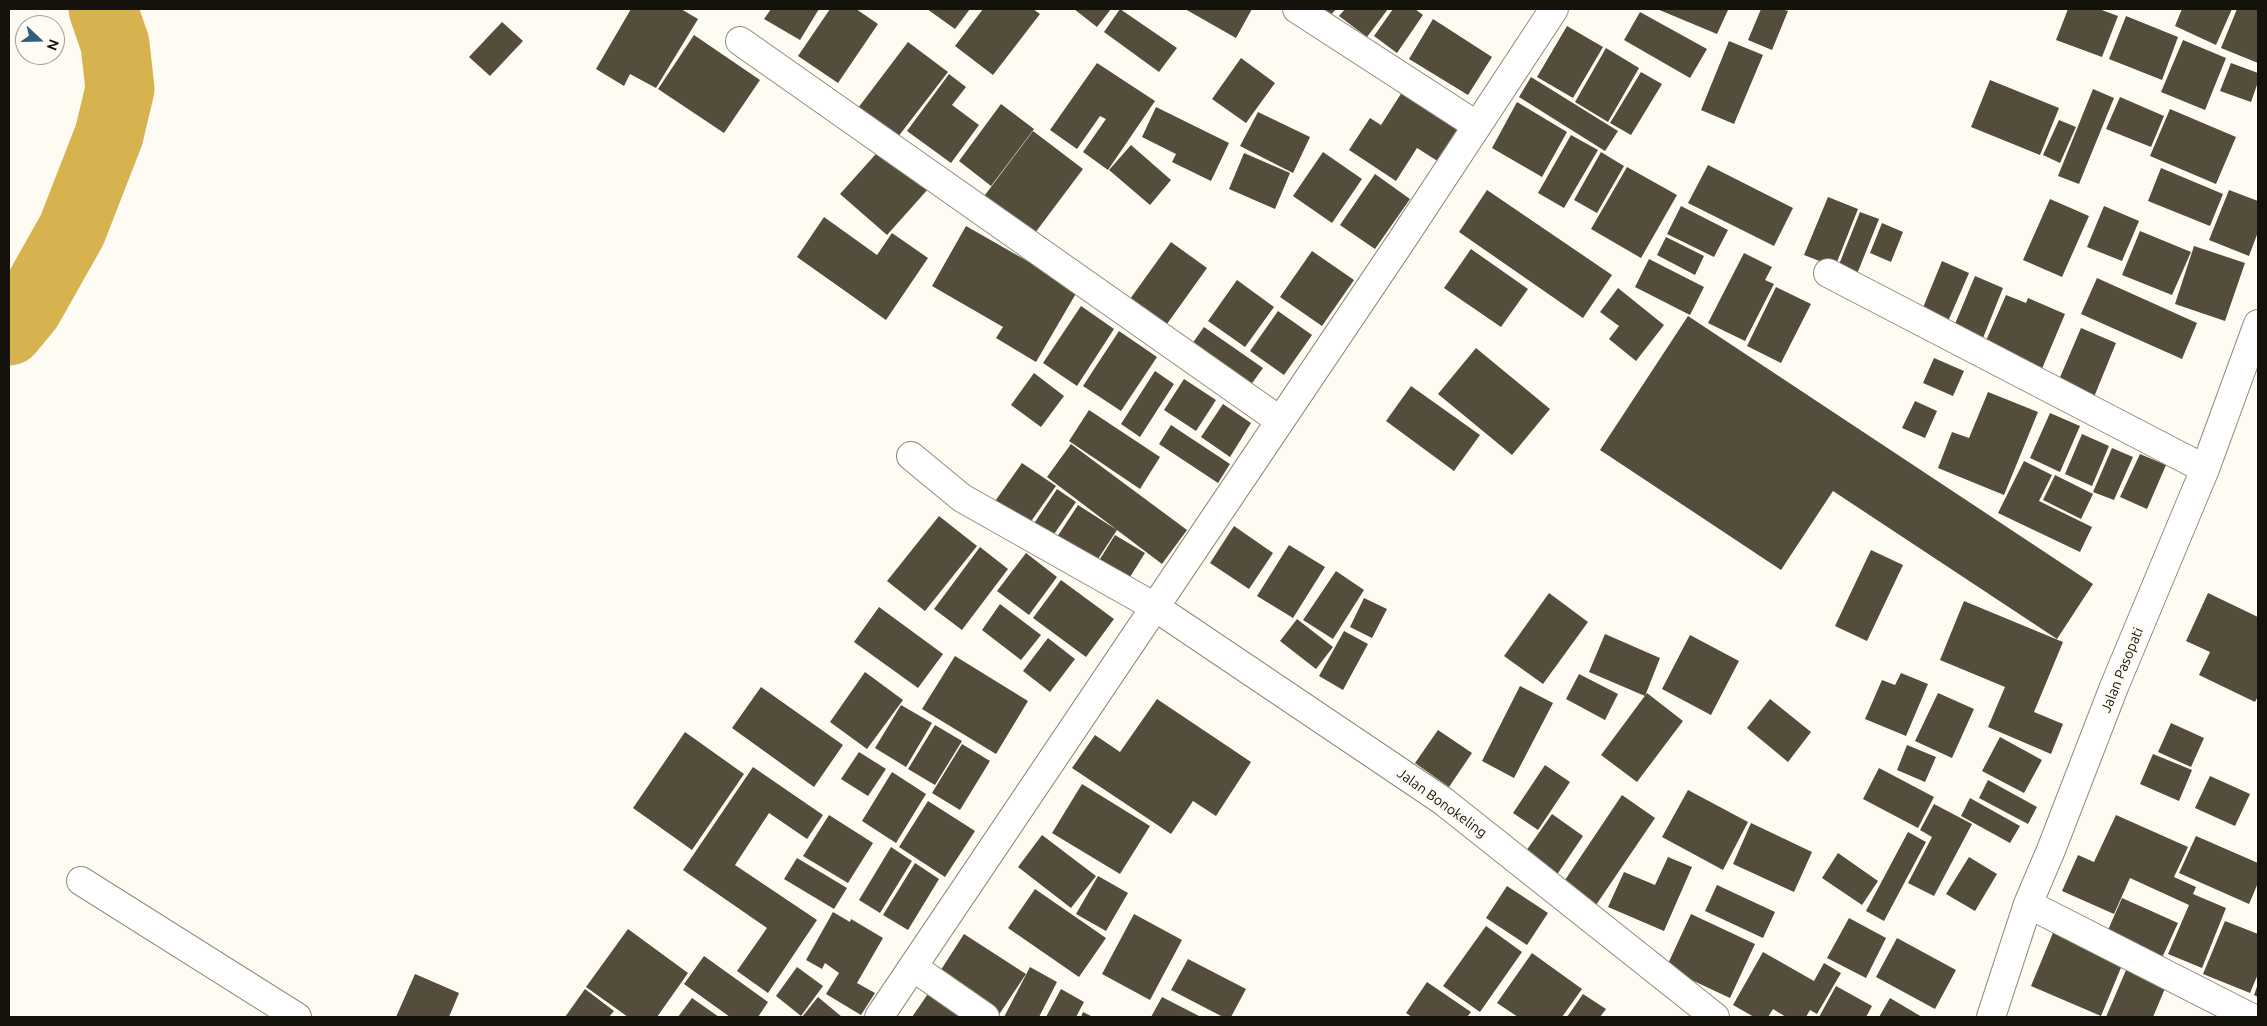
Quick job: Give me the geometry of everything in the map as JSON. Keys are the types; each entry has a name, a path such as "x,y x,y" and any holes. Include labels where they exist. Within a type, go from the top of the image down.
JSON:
{"street":[{"path":"1297,9 1476,124"},
{"path":"879,1017 1155,608 1279,420 1402,240 1476,124 1554,9"},
{"path":"740,40 1279,420"},
{"path":"1828,273 2205,469"},
{"name":"Jalan Pasopati","path":"1991,1017 2028,904 2114,687 2205,469 2258,324"},
{"name":"Jalan Bonokeling","path":"911,456 962,498 1155,608 1443,801 1715,1017"},
{"path":"81,881 298,1017"},
{"path":"2028,904 2250,1017"},
{"path":"913,967 985,1017"}],"building":[{"path":"631,9 681,9 698,19 656,88 630,74 624,86 596,69"},
{"path":"771,9 819,9 800,40 764,19"},
{"path":"830,9 856,9 878,24 838,83 798,56"},
{"path":"927,9 970,9 955,29"},
{"path":"983,9 1033,9 1040,14 993,75 955,46"},
{"path":"1074,9 1111,9 1097,27"},
{"path":"1120,9 1177,48 1159,72 1104,32"},
{"path":"1185,9 1252,9 1236,38"},
{"path":"1320,9 1336,9 1330,16"},
{"path":"1345,9 1388,9 1367,37 1339,16"},
{"path":"1393,9 1415,9 1423,15 1397,53 1374,36"},
{"path":"1657,9 1725,9 1728,10 1717,34"},
{"path":"1761,9 1782,9 1788,11 1772,50 1748,40"},
{"path":"2068,9 2099,9 2118,16 2102,57 2056,40"},
{"path":"2182,9 2232,9 2216,45 2175,26"},
{"path":"2237,9 2258,9 2258,63 2221,48"},
{"path":"1640,12 1707,49 1690,78 1624,40"},
{"path":"2126,16 2178,37 2162,80 2109,59"},
{"path":"1433,19 1492,57 1468,95 1409,59"},
{"path":"502,22 523,41 490,76 469,57"},
{"path":"1567,26 1603,47 1573,98 1537,77"},
{"path":"694,35 760,80 724,133 658,89"},
{"path":"2183,40 2226,58 2205,110 2161,92"},
{"path":"1729,41 1763,55 1734,124 1701,110"},
{"path":"908,42 948,72 894,142 855,112"},
{"path":"1606,48 1639,68 1608,122 1575,102"},
{"path":"1241,58 1275,83 1246,123 1212,99"},
{"path":"1097,63 1155,101 1108,170 1083,152 1106,119 1100,116 1077,149 1050,130"},
{"path":"2231,63 2258,73 2258,82 2251,102 2220,91"},
{"path":"1641,72 1662,84 1631,135 1610,123"},
{"path":"949,74 966,87 952,105 979,125 951,163 907,131"},
{"path":"1531,77 1618,131 1605,151 1519,97"},
{"path":"1990,80 2059,108 2040,155 1971,127"},
{"path":"1406,86 1464,123 1439,162 1417,148 1396,181 1349,150 1370,118 1381,125"},
{"path":"2093,89 2114,98 2079,184 2058,176"},
{"path":"2120,97 2164,116 2151,147 2106,129"},
{"path":"1517,102 1567,132 1542,177 1492,148"},
{"path":"1001,104 1034,129 991,186 959,161"},
{"path":"1156,107 1229,143 1211,181 1172,162 1176,154 1142,137"},
{"path":"2170,109 2236,137 2216,184 2150,156"},
{"path":"1258,112 1310,137 1293,173 1240,146"},
{"path":"2059,120 2076,127 2060,163 2043,155"},
{"path":"1033,131 1083,169 1029,241 979,203"},
{"path":"1571,135 1598,150 1564,208 1538,193"},
{"path":"1131,145 1171,180 1150,205 1109,170"},
{"path":"883,146 929,188 887,235 840,194"},
{"path":"1323,152 1362,179 1332,223 1293,196"},
{"path":"1601,152 1624,166 1597,213 1574,200"},
{"path":"1244,153 1290,173 1275,209 1229,189"},
{"path":"1708,165 1793,208 1774,246 1688,203"},
{"path":"1627,167 1677,195 1641,258 1591,229"},
{"path":"2161,168 2223,194 2210,226 2148,201"},
{"path":"1375,174 1410,199 1375,249 1340,225"},
{"path":"1487,190 1612,275 1583,318 1459,232"},
{"path":"2229,190 2258,201 2258,232 2249,256 2209,240"},
{"path":"1828,197 1858,209 1835,267 1804,255"},
{"path":"2050,199 2089,216 2062,277 2023,260"},
{"path":"1681,206 1728,230 1714,257 1667,234"},
{"path":"2104,206 2139,221 2122,261 2087,247"},
{"path":"1860,212 1879,219 1857,274 1838,267"},
{"path":"824,217 877,255 892,233 928,258 886,320 797,257"},
{"path":"1882,223 1903,232 1891,262 1870,253"},
{"path":"966,226 1078,290 1036,362 996,338 1003,327 932,286"},
{"path":"2140,231 2191,252 2172,295 2122,275"},
{"path":"1666,237 1704,256 1695,275 1657,255"},
{"path":"1171,242 1207,268 1162,331 1125,306"},
{"path":"2194,246 2245,263 2225,321 2175,304"},
{"path":"1471,249 1528,289 1501,327 1444,288"},
{"path":"1312,251 1354,280 1322,326 1280,297"},
{"path":"1744,253 1772,267 1765,280 1774,284 1745,341 1708,323"},
{"path":"1649,259 1704,287 1690,315 1635,287"},
{"path":"1942,261 1969,273 1946,326 1920,315"},
{"path":"1975,276 2003,288 1981,343 1952,331"},
{"path":"2097,278 2197,323 2182,359 2081,314"},
{"path":"1237,280 1274,307 1245,347 1208,321"},
{"path":"1776,287 1811,304 1781,363 1747,346"},
{"path":"1618,288 1664,325 1636,361 1609,339 1619,326 1600,312"},
{"path":"2006,295 2026,303 2028,298 2065,314 2041,371 1985,343"},
{"path":"1081,306 1114,329 1077,386 1043,363"},
{"path":"1278,311 1312,335 1284,375 1250,351"},
{"path":"1688,316 2093,584 2057,639 1833,491 1781,570 1600,450"},
{"path":"1204,327 1263,368 1245,393 1187,351"},
{"path":"2081,328 2116,343 2094,397 2058,382"},
{"path":"1119,331 1157,357 1121,411 1083,386"},
{"path":"1476,348 1550,409 1512,455 1438,394"},
{"path":"1934,358 1964,371 1953,396 1923,383"},
{"path":"1155,371 1174,384 1140,437 1121,424"},
{"path":"1034,373 1064,396 1041,427 1011,405"},
{"path":"1184,379 1216,400 1196,431 1164,410"},
{"path":"1411,386 1480,435 1454,471 1386,421"},
{"path":"1988,392 2038,412 2004,495 1938,468 1952,432 1969,438"},
{"path":"1915,401 1937,411 1925,438 1902,428"},
{"path":"1223,404 1251,423 1230,457 1201,437"},
{"path":"1089,410 1160,457 1140,489 1069,441"},
{"path":"2050,413 2080,426 2060,472 2030,458"},
{"path":"1171,425 1230,464 1218,483 1159,444"},
{"path":"2082,434 2109,446 2092,486 2065,474"},
{"path":"1071,444 1187,530 1162,564 1047,477"},
{"path":"2112,448 2133,457 2114,500 2093,492"},
{"path":"2140,454 2166,465 2147,509 2120,497"},
{"path":"2024,461 2052,475 2039,501 2092,527 2080,552 1998,513"},
{"path":"1022,463 1056,486 1025,530 991,507"},
{"path":"2055,475 2093,494 2081,519 2043,500"},
{"path":"1057,489 1076,502 1048,543 1029,531"},
{"path":"1078,505 1117,530 1096,562 1057,537"},
{"path":"939,516 977,546 925,611 887,581"},
{"path":"1234,526 1273,553 1249,589 1210,563"},
{"path":"1115,535 1145,553 1125,585 1095,567"},
{"path":"1289,545 1325,567 1293,618 1257,596"},
{"path":"980,547 1008,569 962,630 934,609"},
{"path":"1871,550 1903,565 1867,641 1835,626"},
{"path":"1026,553 1057,577 1029,615 997,591"},
{"path":"1336,571 1364,590 1333,639 1303,620"},
{"path":"1061,580 1114,619 1086,657 1033,618"},
{"path":"1549,593 1588,622 1543,684 1504,656"},
{"path":"2208,593 2258,617 2258,696 2255,702 2199,675 2210,652 2186,641"},
{"path":"1364,598 1387,609 1372,638 1350,627"},
{"path":"1964,601 2063,642 2034,712 2063,724 2051,754 1988,727 2005,687 1940,660"},
{"path":"1000,604 1041,635 1021,660 982,630"},
{"path":"879,607 943,654 918,688 854,642"},
{"path":"1297,619 1333,647 1316,669 1280,641"},
{"path":"1344,631 1368,644 1343,690 1319,676"},
{"path":"1605,634 1660,658 1645,696 1589,672"},
{"path":"1690,635 1739,661 1711,715 1662,689"},
{"path":"1048,638 1075,659 1050,692 1023,671"},
{"path":"955,656 1028,701 996,754 922,709"},
{"path":"865,672 903,700 867,749 830,722"},
{"path":"1901,673 1928,684 1906,736 1865,719 1882,680 1895,685"},
{"path":"1579,674 1618,694 1605,720 1566,699"},
{"path":"1520,686 1553,703 1514,778 1482,761"},
{"path":"761,687 843,745 814,787 732,728"},
{"path":"1647,693 1683,721 1637,782 1601,755"},
{"path":"1938,693 1974,709 1952,758 1915,741"},
{"path":"1157,699 1251,762 1216,816 1193,801 1171,834 1072,768 1095,735 1120,752"},
{"path":"1770,699 1811,732 1788,762 1747,728"},
{"path":"901,705 932,723 906,767 875,748"},
{"path":"2171,723 2204,738 2191,767 2158,752"},
{"path":"935,725 962,741 935,785 908,769"},
{"path":"1438,730 1472,753 1449,787 1415,763"},
{"path":"685,732 744,774 692,850 633,808"},
{"path":"2000,737 2042,760 2024,793 1982,771"},
{"path":"962,744 990,761 960,810 932,793"},
{"path":"1907,745 1936,757 1925,782 1897,770"},
{"path":"859,752 886,769 868,796 841,779"},
{"path":"2153,754 2192,770 2179,801 2140,784"},
{"path":"1545,765 1570,782 1538,830 1513,813"},
{"path":"753,767 823,815 807,839 769,813 735,865 817,920 768,993 737,971 767,928 683,870"},
{"path":"1879,768 1934,797 1918,828 1863,799"},
{"path":"892,772 926,794 896,843 862,821"},
{"path":"2210,776 2250,794 2235,826 2195,808"},
{"path":"1988,780 2037,807 2028,824 1979,798"},
{"path":"1082,784 1150,826 1120,874 1052,833"},
{"path":"1688,790 1748,822 1723,870 1662,837"},
{"path":"1622,795 1655,818 1594,908 1561,886"},
{"path":"1970,798 2020,826 2010,843 1961,816"},
{"path":"928,801 975,831 945,877 899,847"},
{"path":"1934,804 1972,824 1934,896 1908,883 1932,837 1920,830"},
{"path":"1552,814 1583,836 1556,876 1524,854"},
{"path":"829,815 873,843 848,883 803,856"},
{"path":"2116,815 2188,847 2174,877 2196,887 2193,894 2226,908 2202,968 2168,954 2189,905 2130,878 2114,914 2062,891 2078,855 2094,862"},
{"path":"1751,823 1812,852 1794,892 1733,864"},
{"path":"1908,832 1926,842 1884,921 1866,911"},
{"path":"1042,835 1096,876 1071,908 1018,867"},
{"path":"2196,836 2258,863 2258,883 2249,904 2179,873"},
{"path":"891,847 912,861 880,913 859,900"},
{"path":"1838,853 1878,881 1862,905 1822,878"},
{"path":"1668,857 1692,867 1664,931 1608,907 1624,872 1655,885"},
{"path":"1969,857 1997,874 1975,911 1946,894"},
{"path":"797,858 847,888 834,909 784,879"},
{"path":"915,863 939,879 908,930 883,915"},
{"path":"1098,876 1128,893 1106,931 1076,914"},
{"path":"1717,885 1775,912 1763,938 1705,911"},
{"path":"1507,886 1548,913 1527,945 1486,918"},
{"path":"1035,889 1106,938 1079,977 1008,928"},
{"path":"2122,898 2178,923 2160,962 2105,937"},
{"path":"833,912 850,922 851,919 883,938 857,983 875,993 861,1015 826,994 839,973 825,963 822,969 806,960"},
{"path":"1134,914 1182,940 1150,1000 1102,974"},
{"path":"1691,914 1755,944 1730,998 1666,968"},
{"path":"1849,918 1886,938 1866,978 1827,958"},
{"path":"2225,921 2258,934 2258,974 2250,993 2203,974"},
{"path":"1486,926 1522,952 1480,1012 1443,986"},
{"path":"2055,928 2125,958 2101,1016 2031,986"},
{"path":"628,929 688,973 657,1017 628,1017 586,987"},
{"path":"964,934 1026,974 998,1016 937,976"},
{"path":"1897,938 1956,970 1935,1009 1876,977"},
{"path":"1763,952 1814,981 1824,963 1841,973 1817,1014 1810,1010 1806,1017 1786,1017 1773,1009 1768,1017 1754,1017 1733,1005"},
{"path":"1532,953 1582,989 1562,1017 1518,1017 1497,1003"},
{"path":"704,956 768,1002 758,1017 730,1017 684,984"},
{"path":"1188,959 1246,989 1231,1017 1223,1017 1171,990"},
{"path":"2129,963 2169,979 2153,1017 2106,1017"},
{"path":"797,967 823,986 801,1016 776,996"},
{"path":"1030,967 1057,982 1039,1017 1004,1017"},
{"path":"415,974 459,993 449,1017 396,1017"},
{"path":"1427,982 1471,1012 1467,1017 1412,1017 1406,1013"},
{"path":"2258,984 2258,997 2254,995"},
{"path":"1836,986 1872,1006 1866,1017 1819,1017"},
{"path":"932,988 976,1017 912,1017"},
{"path":"585,989 614,1011 609,1017 565,1017"},
{"path":"1061,989 1084,1002 1076,1017 1046,1017"},
{"path":"1583,994 1606,1009 1600,1017 1567,1017"},
{"path":"818,997 842,1017 802,1017"},
{"path":"1162,997 1201,1017 1151,1017"},
{"path":"692,998 719,1017 678,1017"},
{"path":"1890,998 1922,1017 1879,1017"},
{"path":"1083,1012 1093,1017 1081,1017"}],"waterway":[{"path":"9,331 28,308 72,230 109,135 120,89 115,44 103,9"}]}
